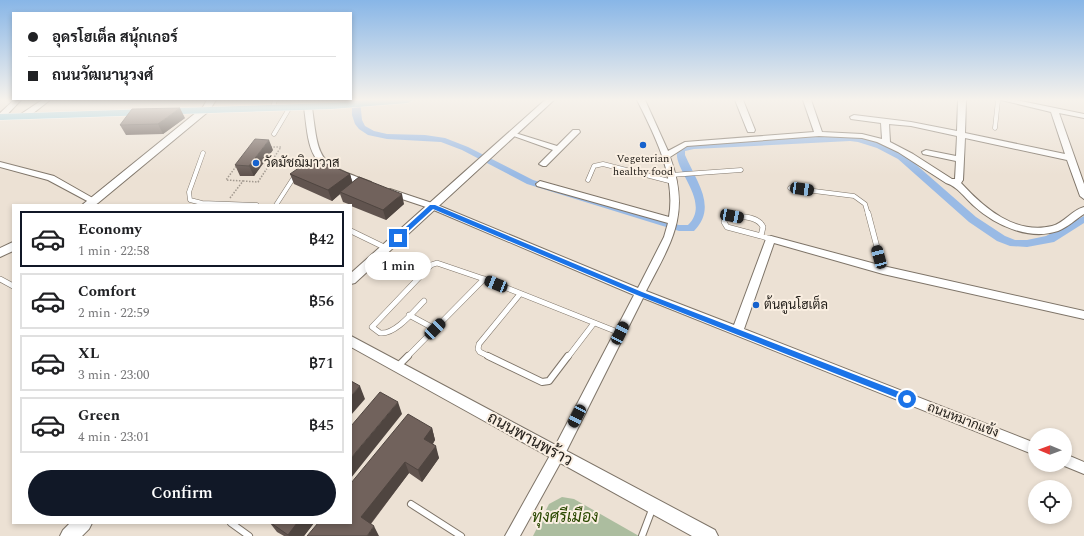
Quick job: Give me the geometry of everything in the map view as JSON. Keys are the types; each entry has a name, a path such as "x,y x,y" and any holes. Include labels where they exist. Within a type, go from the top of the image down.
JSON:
{"street":[{"path":"0,164 51,178 94,204 186,125"},
{"name":"ถนนหมากแข้ง","path":"311,125 316,152 320,160 337,173 432,206 640,293 1028,446"},
{"path":"352,279 522,125"},
{"path":"512,536 558,454 669,237 673,221 675,196 666,156 653,125"},
{"path":"749,125 751,130"},
{"path":"816,125 819,134"},
{"path":"885,125 886,143"},
{"path":"911,125 1071,158"},
{"path":"956,183 959,180 962,125"},
{"path":"1059,125 1084,196"},
{"path":"543,164 576,132"},
{"path":"512,134 558,149"},
{"path":"666,156 684,144 819,134 854,135 899,148 949,181 956,183 971,199 1001,222 1018,228 1031,230 1052,229 1084,210"},
{"path":"926,152 960,159"},
{"path":"540,184 673,221"},
{"path":"737,332 766,238 883,270 1084,315"},
{"path":"0,253 12,247"},
{"name":"ถนนพานพร้าว","path":"352,342 654,506 701,534"},
{"path":"1072,463 1084,468"},
{"path":"69,536 82,524"}],"lane":[{"path":"274,134 279,125"},
{"path":"204,153 189,192 190,200 202,203 225,204"},
{"path":"588,180 594,166 603,164 672,179 686,174 742,170"},
{"path":"277,204 299,168"},
{"path":"790,188 854,196 863,202 865,204 883,270"},
{"path":"732,216 757,220 762,224 766,238 727,227 724,222 725,217 732,216"},
{"path":"352,232 386,248"},
{"path":"424,301 391,331 386,333 374,330 372,327 433,264 437,263 484,279 620,333"},
{"path":"0,278 12,285"},
{"path":"398,366 484,279"},
{"path":"520,294 479,344 478,349 480,352 542,382 548,381 594,323"},
{"path":"409,315 435,329"},
{"path":"411,504 461,536"},
{"path":"642,536 654,506"},
{"path":"232,524 249,536"}],"path":[{"path":"238,163 226,180 258,182 281,147 266,146"},
{"path":"225,204 243,181"}],"green space":[{"name":"ทุ่งศรีเมือง","path":"562,497 574,499 639,536 533,536 549,504"}],"building":[{"path":"255,139 269,140 249,166 235,165"},
{"path":"313,158 350,174 328,190 290,174"},
{"path":"359,177 402,194 383,210 340,192"},
{"path":"352,382 360,386 352,395"},
{"path":"380,392 398,402 352,457 352,425"},
{"path":"408,414 432,428 424,439 436,446 418,470 405,462 361,517 374,526 367,536 307,536 317,524 352,524 352,482"},
{"path":"272,524 296,524 288,535"}],"waterway":[{"path":"360,125 366,131 379,135 442,140 465,148 508,172 530,182 679,228 690,229 697,222 700,214 698,194 684,164 681,150 693,146 850,138 866,141 895,153 919,171 973,220 1001,238 1014,243 1032,243 1050,239 1084,219"}],"place":[{"name":"Vegeterian healthy food","path":"643,145"},
{"name":"วัดมัชฌิมาวาส","path":"256,163"},
{"name":"ต้นคูนโฮเต็ล","path":"756,305"}],"route":[{"path":"398,238 432,206 640,293 907,399"}]}
